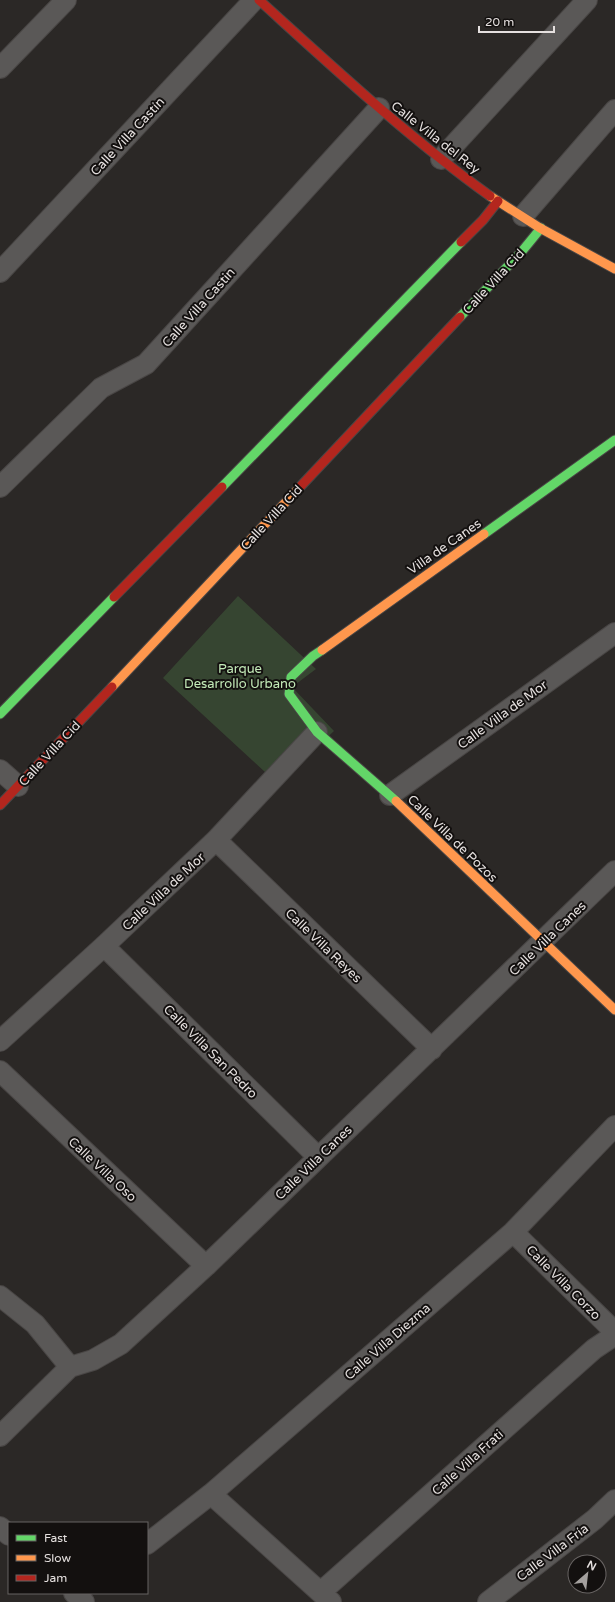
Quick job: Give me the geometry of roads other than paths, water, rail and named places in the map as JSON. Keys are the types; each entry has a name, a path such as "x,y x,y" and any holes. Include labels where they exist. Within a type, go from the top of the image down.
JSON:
{"street":[{"path":"0,68 66,0"},
{"name":"Calle Villa Castín","path":"0,272 254,0"},
{"name":"Calle Villa del Rey","path":"259,0 379,108 441,159 498,201 541,228 615,269"},
{"path":"441,159 587,0"},
{"name":"Calle Villa Castin","path":"0,487 101,388 146,364 379,108"},
{"path":"522,216 615,110"},
{"path":"0,714 483,220 498,201"},
{"name":"Calle Villa Cid","path":"0,805 517,256 541,228"},
{"name":"Villa de Canes","path":"291,677 313,656 615,440"},
{"name":"Calle Villa de Mor","path":"390,795 615,632"},
{"name":"Calle Villa de Pozos","path":"291,677 289,694 317,732 390,795 615,1010"},
{"name":"Calle Villa de Mor","path":"0,1041 104,946 216,840 317,732"},
{"path":"0,770 18,786"},
{"name":"Calle Villa Reyes","path":"216,840 432,1050"},
{"name":"Calle Villa Canes","path":"0,1436 70,1367 93,1360 121,1344 206,1266 318,1157 432,1050 615,871"},
{"name":"Calle Villa San Pedro","path":"104,946 318,1157"},
{"name":"Calle Villa Oso","path":"0,1071 206,1266"},
{"name":"Calle Villa Diezma","path":"148,1543 211,1494 513,1232 615,1126"},
{"name":"Calle Villa Corzo","path":"513,1232 615,1333"},
{"path":"0,1296 36,1324 70,1367"},
{"name":"Calle Villa Frati","path":"326,1597 594,1349 615,1333"},
{"path":"211,1494 326,1597"},
{"name":"Calle Villa Fría","path":"488,1602 595,1519 615,1500"},
{"path":"0,1527 8,1534"}],"park label":[{"name":"Parque Desarrollo Urbano","path":"240,676"}]}
